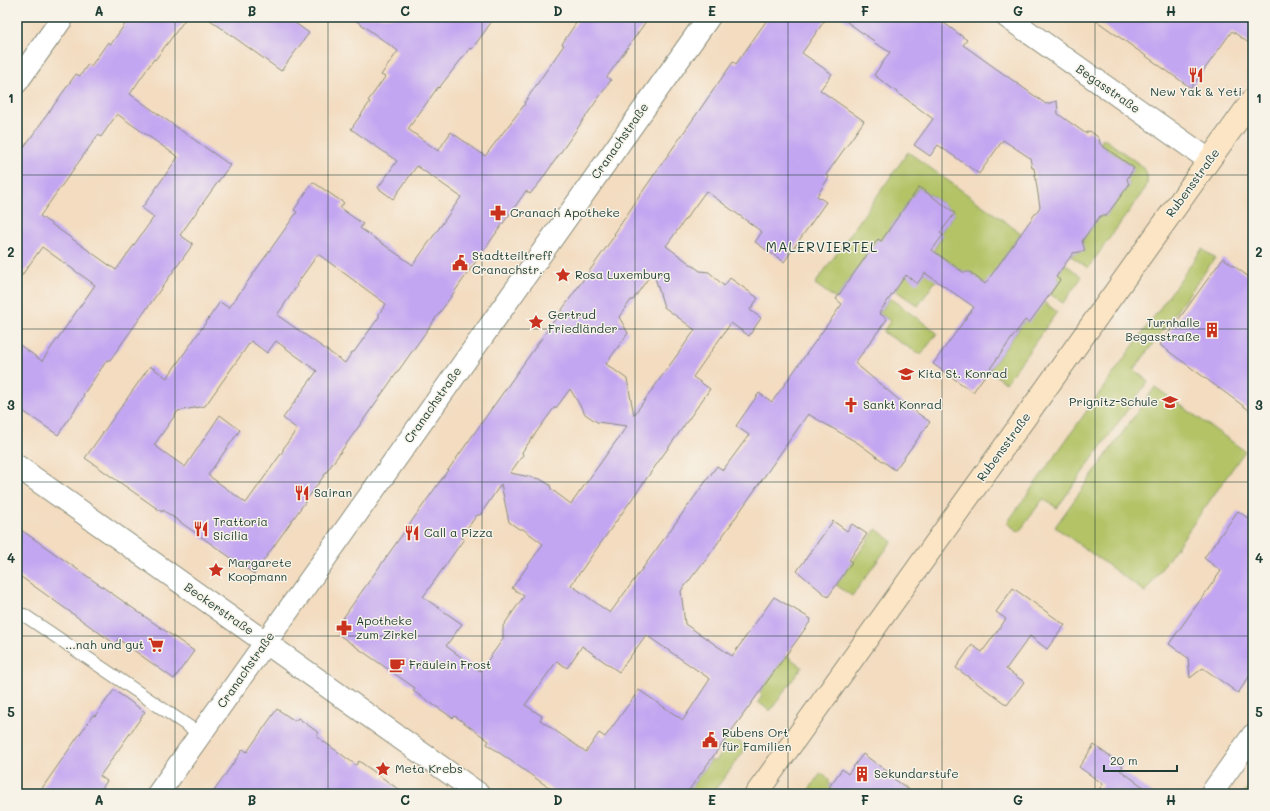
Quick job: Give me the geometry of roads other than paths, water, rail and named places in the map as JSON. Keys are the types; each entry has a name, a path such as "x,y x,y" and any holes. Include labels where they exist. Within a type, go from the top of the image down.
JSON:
{"street":[{"path":"17,82 63,17"},
{"name":"Cranachstraße","path":"158,794 709,17"},
{"name":"Begasstraße","path":"1007,17 1209,160"},
{"name":"Rubensstraße","path":"756,794 1253,99"},
{"name":"Beckerstraße","path":"17,466 479,794"},
{"path":"1211,794 1253,735"}],"lane":[{"path":"24,615 200,734"}],"place":[{"name":"New Yak & Yeti","path":"1196,75"},
{"name":"Cranach Apotheke","path":"498,213"},
{"name":"Stadtteiltreff Cranachstr.","path":"460,263"},
{"name":"Rosa Luxemburg","path":"563,275"},
{"name":"Gertrud Friedländer","path":"536,322"},
{"name":"Turnhalle Begasstraße","path":"1212,330"},
{"name":"Kita St. Konrad","path":"906,374"},
{"name":"Prignitz-Schule","path":"1170,402"},
{"name":"Sankt Konrad","path":"851,405"},
{"name":"Sairan","path":"302,493"},
{"name":"Trattoria Sicilia","path":"201,529"},
{"name":"Call a Pizza","path":"412,533"},
{"name":"Margarete Koopmann","path":"216,570"},
{"name":"Apotheke zum Zirkel","path":"344,628"},
{"name":"...nah und gut","path":"156,645"},
{"name":"Fräulein Frost","path":"397,665"},
{"name":"Rubens Ort für Familien","path":"710,740"},
{"name":"Meta Krebs","path":"383,769"},
{"name":"Sekundarstufe","path":"862,774"}],"district":[{"name":"MALERVIERTEL","path":"822,247"}]}
